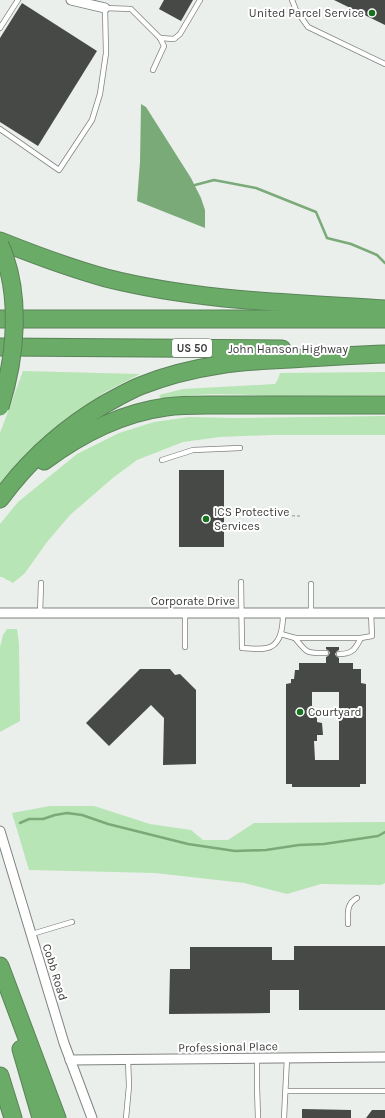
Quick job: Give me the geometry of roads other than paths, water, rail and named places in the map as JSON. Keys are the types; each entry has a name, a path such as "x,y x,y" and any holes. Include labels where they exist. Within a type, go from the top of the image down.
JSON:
{"highway":[{"path":"0,237 44,259"},
{"path":"0,241 44,259 106,278 162,289 253,301 385,309"},
{"path":"0,245 8,269 12,291 14,335 12,359 0,407"},
{"path":"0,319 385,319"},
{"name":"John Hanson Highway","path":"0,347 385,349"},
{"path":"0,498 33,458 70,427 118,397 139,386 191,370 219,365 251,361 385,354"},
{"path":"0,502 37,467 76,439 98,428 141,412 187,405 385,405"},
{"path":"0,966 57,1118"},
{"path":"0,977 41,1118"},
{"path":"0,1076 13,1118"}],"street":[{"path":"72,0 106,8"},
{"name":"Corporate Drive","path":"0,614 385,613"},
{"name":"Cobb Road","path":"0,831 64,1043 92,1118"},
{"name":"Professional Place","path":"70,1060 385,1057"}],"lane":[{"path":"0,28 18,0"},
{"path":"160,38 174,39 180,34 200,0"},
{"path":"292,0 296,10 308,27 385,64"},
{"path":"0,129 59,170 92,120 100,94 106,53 106,8 131,8 160,38 164,46 153,70"},
{"path":"162,460 193,450 240,448"},
{"path":"241,582 242,648 268,648 274,644 281,634 283,614"},
{"path":"40,613 41,583"},
{"path":"311,584 311,614"},
{"path":"185,613 186,647"},
{"path":"281,634 295,638 361,638 372,636 371,613"},
{"path":"295,638 306,652 326,653"},
{"path":"339,654 350,652 356,648 361,638"},
{"path":"348,924 348,906 357,898"},
{"path":"32,934 72,922"},
{"path":"284,1118 287,1058"},
{"path":"257,1059 258,1118"},
{"path":"126,1118 129,1086 128,1060"},
{"path":"286,1091 385,1091"}],"waterway":[{"path":"195,185 214,180 256,188 316,212 327,238 351,244 377,255 385,263"},
{"path":"20,823 29,819 43,819 67,813 82,815 108,824 188,844 235,851 266,850 299,845 324,844 378,836 385,832"}],"place":[{"name":"United Parcel Service","path":"372,13"},
{"name":"ICS Protective Services","path":"206,519"},
{"name":"Courtyard","path":"300,712"}]}
